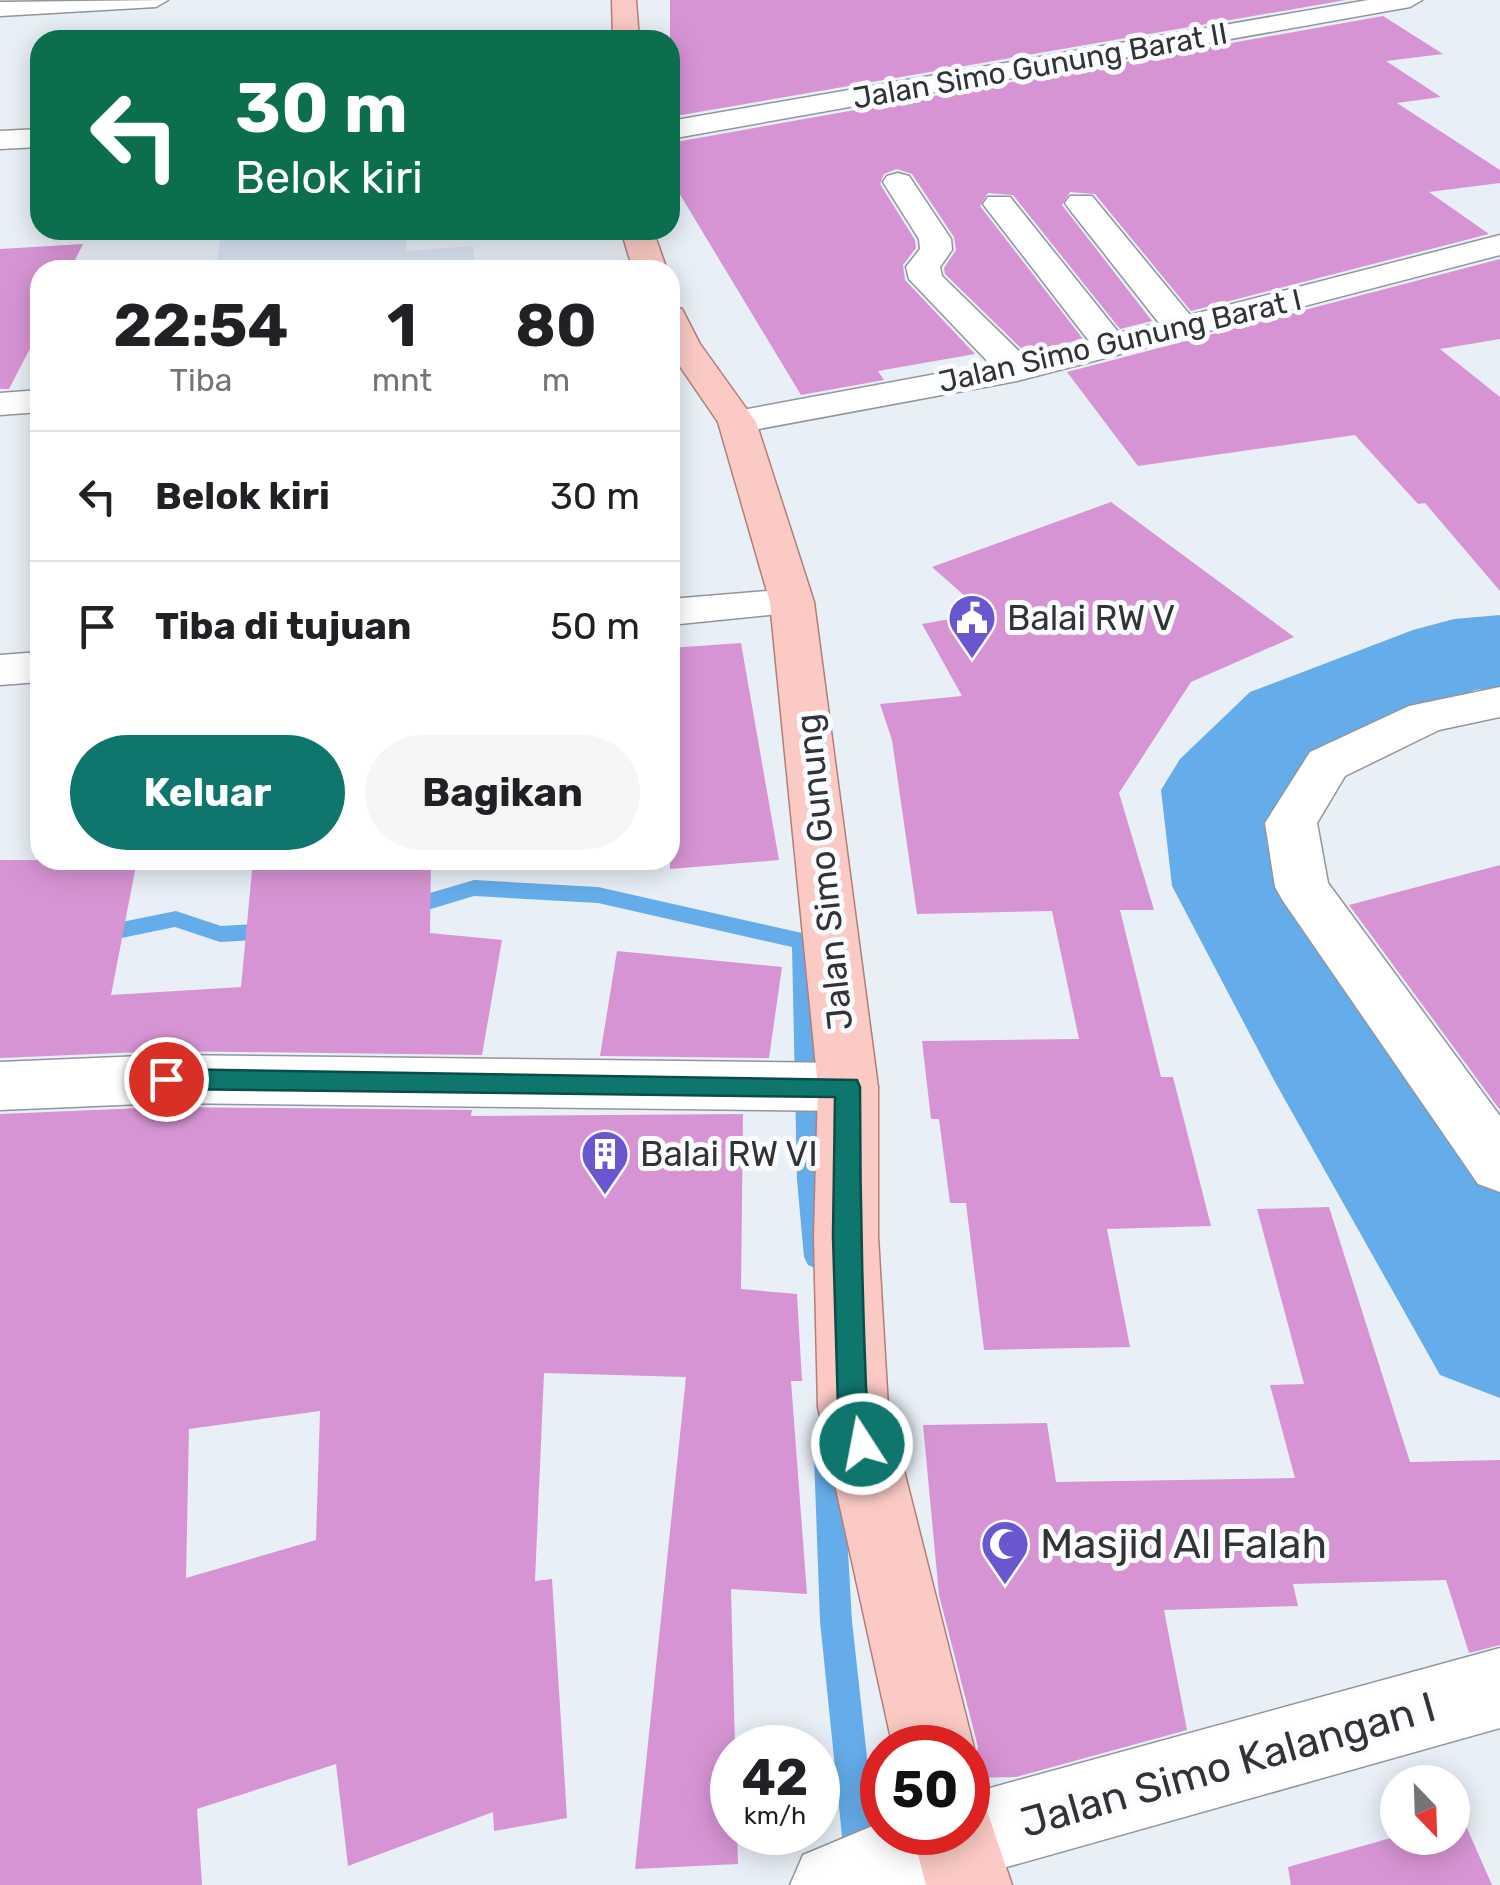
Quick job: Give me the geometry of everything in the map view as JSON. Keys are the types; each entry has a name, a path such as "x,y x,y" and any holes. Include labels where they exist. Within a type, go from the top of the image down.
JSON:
{"main road":[{"path":"624,0 626,30"},
{"name":"Jalan Simo Gunung","path":"680,344 736,422 792,602 817,1087 846,1236 852,1407 928,1725"}],"street":[{"path":"0,9 156,0"},
{"name":"Jalan Simo Gunung Barat II","path":"680,128 1410,0"},
{"path":"0,140 30,138"},
{"path":"898,182 935,239 936,250 923,267 926,280 1017,370"},
{"path":"1081,203 1152,296 1184,329"},
{"path":"999,204 1112,347"},
{"name":"Jalan Simo Gunung Barat I","path":"736,422 1017,370 1500,245"},
{"path":"0,404 30,402"},
{"path":"680,611 792,602"},
{"path":"0,670 30,668"},
{"path":"1500,702 1426,717 1327,764 1290,823 1302,887 1500,1165"},
{"path":"0,1086 166,1079 817,1087"},
{"name":"Jalan Simo Kalangan I","path":"924,1860 1500,1688"}],"shaded area":[{"path":"220,240 406,240 407,251 473,246 474,260 217,260"}],"building":[{"path":"670,0 1346,0 680,115 680,30 670,30"},
{"path":"1383,16 1443,54 1386,61 1441,97 1397,103 1500,170 1500,183 1429,192 1489,234 1191,311 1095,194 1070,192 1062,205 1152,321 1120,329 1013,195 988,193 980,206 1083,339 1026,353 945,274 944,268 956,250 954,237 912,174 897,169 884,174 880,184 915,240 916,248 903,265 905,280 975,354 878,371 884,380 801,395 680,195 680,141"},
{"path":"83,244 75,260 30,260 30,348 9,389 0,389 0,249"},
{"path":"1500,259 1500,339 1440,349 1500,397 1500,591 1425,503 1418,504 1355,435 1138,466 1067,372"},
{"path":"1111,502 1294,637 1191,682 1119,793 1154,910 1120,910 1161,1077 1173,1077 1211,1226 1107,1229 1130,1347 984,1350 966,1203 950,1203 939,1119 931,1119 922,1041 1079,1039 1052,911 917,914 892,740 880,704 962,696 922,624 984,613 932,567"},
{"path":"741,643 779,860 680,868 680,647"},
{"path":"0,860 30,860 30,870 135,870 111,995 241,987 252,870 431,870 430,933 502,940 482,1055 166,1051 0,1058"},
{"path":"1500,865 1500,1110 1349,905"},
{"path":"617,951 782,967 769,1058 600,1056"},
{"path":"166,1107 472,1110 471,1116 743,1114 741,1289 797,1294 802,1381 791,1381 807,1594 731,1589 734,1725 710,1725 710,1855 738,1855 738,1864 635,1869 686,1377 544,1373 535,1581 552,1579 567,1818 494,1831 493,1812 348,1866 336,1764 197,1809 202,1885 0,1885 0,1114","holes":["320,1411 316,1540 186,1578 189,1429"]},
{"path":"1329,1207 1410,1462 1500,1460 1500,1645 1469,1653 1446,1580 1293,1584 1298,1606 1164,1610 1187,1730 1016,1777 990,1778 990,1725 972,1725 939,1595 923,1425 1047,1423 1056,1482 1295,1478 1270,1385 1304,1384 1257,1209"},
{"path":"1470,1835 1492,1885 1291,1885 1288,1867 1380,1841 1380,1855 1470,1855"}],"waterway":[{"path":"1500,651 1454,656 1293,720 1225,790 1240,886 1327,1040 1500,1319"},
{"path":"401,910 474,888 598,895 803,941 810,1180 817,1257"},
{"path":"97,935 176,919 220,934 276,931"},
{"path":"827,1429 836,1621 864,1885"}],"place":[{"name":"Balai RW V","path":"972,660"},
{"name":"Balai RW VI","path":"605,1196"},
{"name":"Masjid Al Falah","path":"1005,1586"}],"route":[{"path":"166,1079 848,1087 846,1236 852,1407 862,1444"}]}
